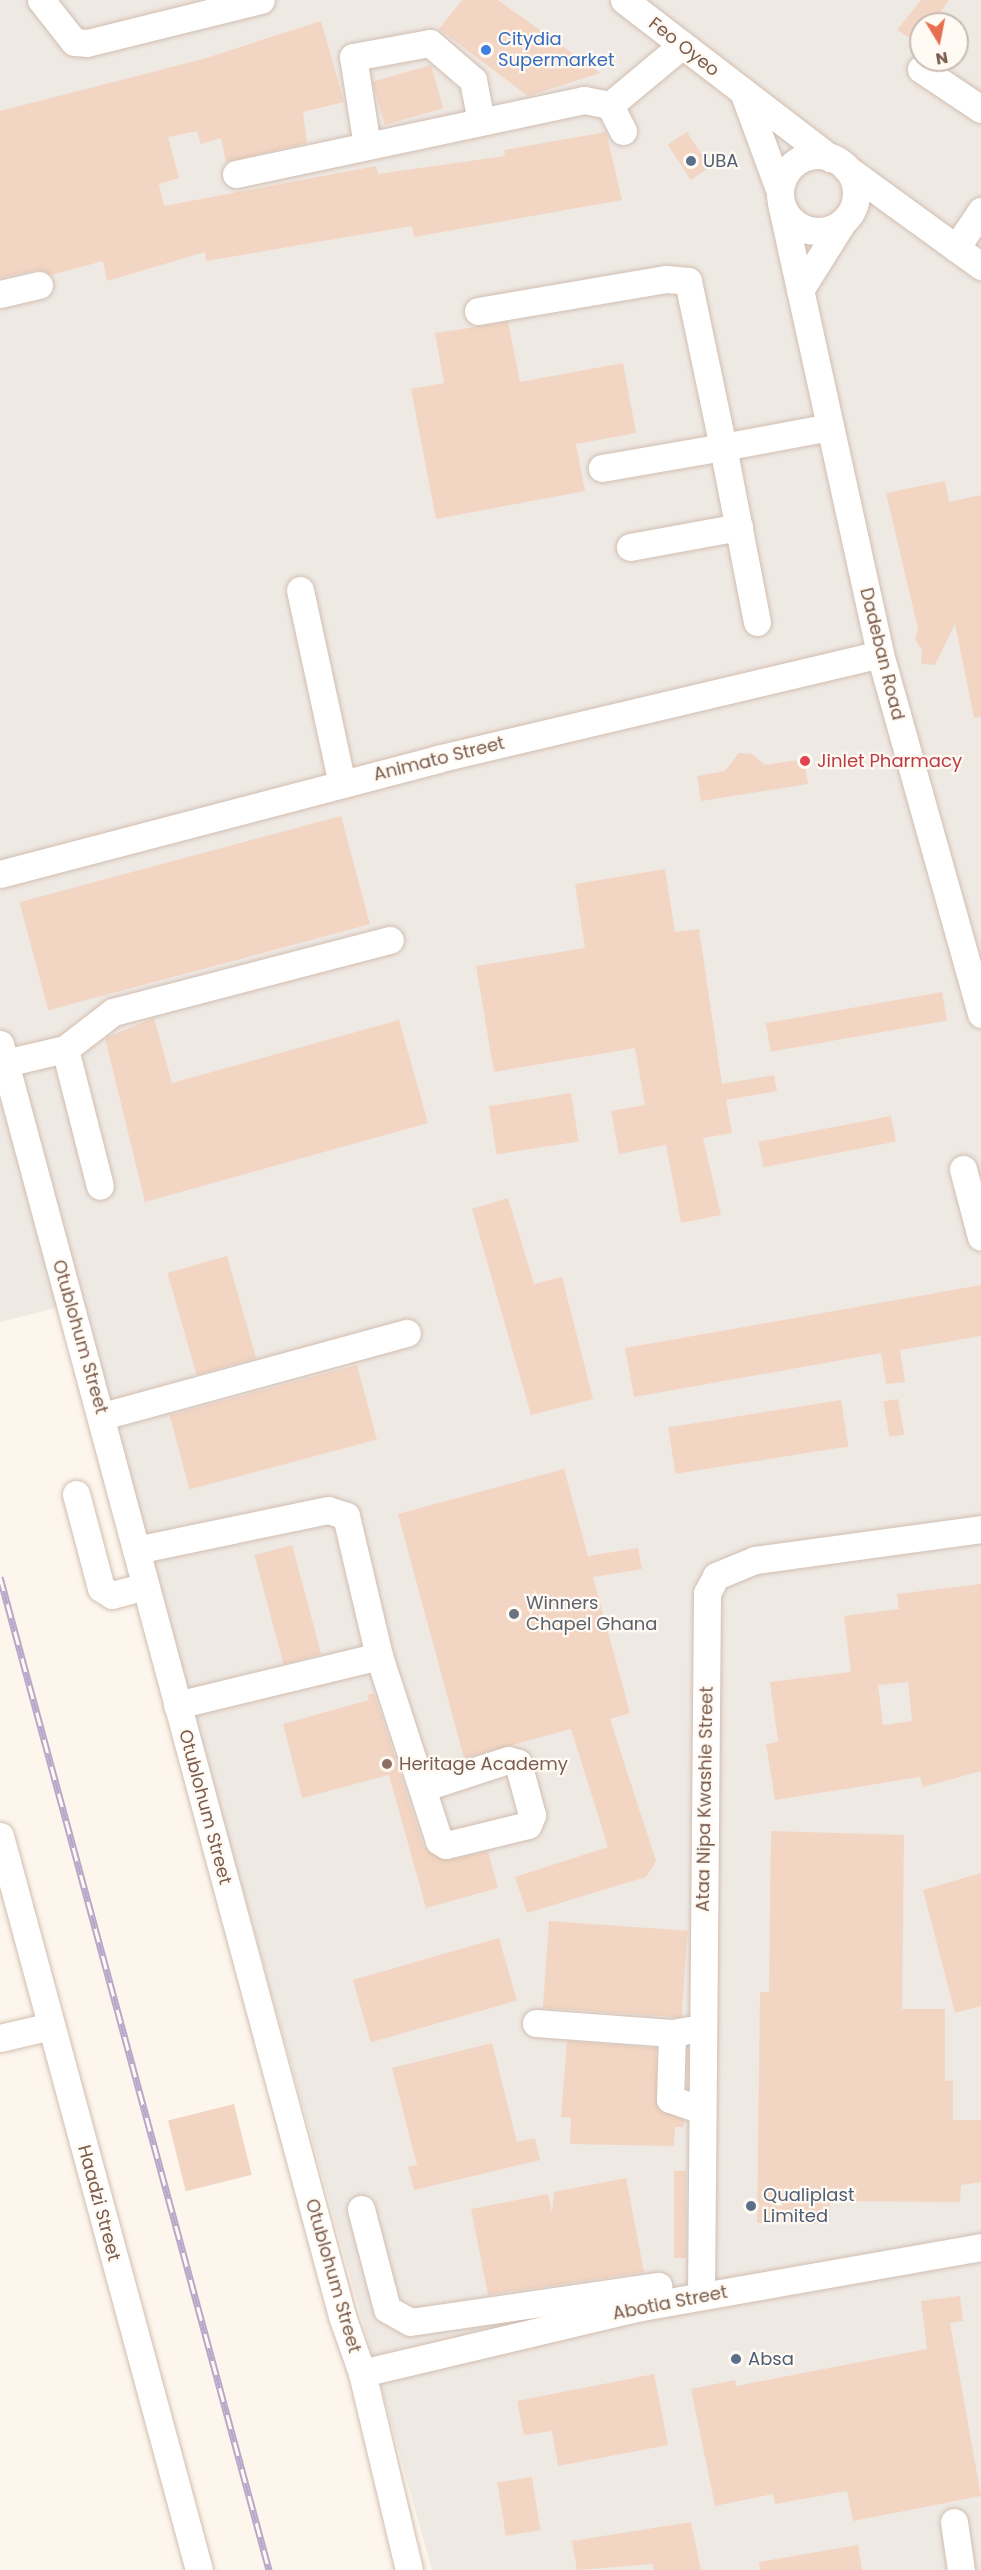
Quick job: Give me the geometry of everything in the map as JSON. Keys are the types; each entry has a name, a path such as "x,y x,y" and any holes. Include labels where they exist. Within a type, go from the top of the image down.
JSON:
{"street":[{"path":"41,0 74,42 87,43 261,0"},
{"name":"Feo Oyeo","path":"624,0 744,93 981,266"},
{"path":"367,146 352,57 430,43 473,80 481,121"},
{"path":"610,105 682,45"},
{"path":"926,72 981,109"},
{"path":"744,93 780,198 792,221 812,231 846,218"},
{"path":"236,174 584,100 610,105"},
{"path":"610,105 623,131"},
{"path":"780,198 794,164 813,156 838,163 856,194 846,218 800,290"},
{"name":"Dadeban Road","path":"780,198 880,654 981,1014"},
{"name":"Feo Oyeo","path":"846,218 882,208 908,214"},
{"path":"956,248 981,211"},
{"path":"478,311 666,279 688,282 757,622"},
{"path":"0,294 39,285"},
{"path":"602,468 830,427"},
{"path":"630,547 739,527"},
{"path":"300,590 342,784"},
{"name":"Animato Street","path":"0,874 342,784 880,654"},
{"path":"3,1053 65,1049 113,1012 390,940"},
{"path":"65,1049 100,1186"},
{"name":"Otublohum Street","path":"3,1053 103,1416 177,1705 362,2373 409,2570"},
{"path":"963,1169 981,1237"},
{"path":"103,1416 407,1333"},
{"path":"76,1494 101,1588 112,1595 145,1586"},
{"path":"136,1550 338,1511 346,1516 379,1656 422,1788"},
{"name":"Ataa Nipa Kwashie Street","path":"701,2288 707,1593 716,1576 755,1560 981,1529"},
{"path":"177,1705 379,1656"},
{"name":"Haadzi Street","path":"0,1836 199,2570"},
{"path":"536,2023 672,2033 703,2028"},
{"path":"0,2038 51,2026"},
{"path":"672,2033 670,2099 702,2110"},
{"path":"361,2209 387,2309 410,2322 701,2288"},
{"name":"Abotia Street","path":"362,2373 701,2288 981,2247"},
{"path":"954,2522 961,2570"}],"shaded area":[{"path":"0,0 981,0 981,2570 432,2570 79,1302 0,1322"}],"building":[{"path":"462,0 498,0 600,73 528,96 439,29"},
{"path":"921,0 949,0 940,12 911,12"},
{"path":"909,15 909,38 897,30"},
{"path":"321,21 344,102 303,112 307,143 226,162 221,138 201,144 197,131 168,137 179,178 159,184 164,206 376,166 378,174 505,156 504,150 606,132 622,200 414,237 412,226 206,261 205,252 107,281 103,261 51,275 36,270 0,278 0,111 203,59"},
{"path":"431,65 443,108 385,125 372,82"},
{"path":"687,132 710,167 691,180 668,145"},
{"path":"508,322 520,382 623,363 636,433 576,444 585,491 436,519 411,389 444,383 435,333"},
{"path":"945,481 949,502 981,495 981,717 974,718 955,624 935,665 921,664 922,650 915,639 918,629 886,493"},
{"path":"739,753 752,754 765,765 804,759 808,784 701,801 697,776 725,771"},
{"path":"341,816 370,924 48,1010 19,902"},
{"path":"665,869 675,932 699,929 722,1084 774,1075 777,1091 726,1100 732,1133 703,1138 721,1215 681,1223 666,1145 619,1154 611,1111 645,1105 635,1048 494,1072 476,966 585,948 575,884"},
{"path":"942,992 947,1021 771,1052 766,1023"},
{"path":"154,1018 172,1083 399,1020 428,1123 145,1202 105,1038"},
{"path":"571,1093 579,1141 497,1154 489,1106"},
{"path":"891,1116 896,1142 763,1167 758,1142"},
{"path":"508,1198 534,1284 562,1277 593,1399 531,1415 472,1209"},
{"path":"227,1256 256,1358 197,1375 167,1273"},
{"path":"981,1285 981,1336 900,1350 905,1382 886,1384 881,1353 634,1397 625,1348"},
{"path":"357,1365 377,1439 190,1490 170,1415"},
{"path":"898,1399 904,1434 889,1437 883,1402"},
{"path":"841,1400 848,1446 676,1474 668,1427"},
{"name":"Winners Chapel Ghana","path":"564,1469 588,1556 638,1548 642,1569 593,1577 630,1713 610,1719 656,1861 646,1877 527,1913 515,1877 608,1847 571,1729 464,1758 398,1514"},
{"path":"292,1545 321,1654 284,1664 254,1555"},
{"path":"981,1584 981,1771 923,1787 920,1777 775,1800 766,1744 778,1742 770,1682 851,1672 844,1616 899,1609 897,1594","holes":["908,1682 912,1721 883,1725 878,1685"]},
{"path":"374,1693 424,1847 449,1860 488,1851 498,1888 426,1908 389,1775 302,1798 283,1724 369,1700 367,1695"},
{"path":"771,1831 904,1835 902,2009 945,2009 945,2081 953,2080 953,2120 981,2120 981,2182 961,2185 960,2202 830,2201 829,2224 757,2223 760,1992 769,1992"},
{"path":"981,1873 981,2006 955,2013 923,1890"},
{"path":"549,1921 688,1931 682,2017 543,2008"},
{"path":"499,1938 517,2000 371,2042 353,1980"},
{"path":"567,2041 656,2048 657,2107 684,2120 683,2127 675,2127 674,2146 570,2144 571,2118 561,2117"},
{"path":"492,2043 517,2142 535,2138 540,2160 414,2190 408,2167 417,2165 392,2068"},
{"path":"234,2104 252,2175 186,2191 168,2120"},
{"path":"674,2171 686,2171 686,2258 674,2258"},
{"path":"626,2178 644,2272 488,2295 471,2209 548,2194 552,2213 554,2192"},
{"path":"960,2296 963,2321 950,2323 981,2496 853,2521 847,2491 775,2504 773,2494 715,2506 691,2389 735,2380 736,2386 927,2349 921,2301"},
{"path":"654,2374 668,2445 558,2466 552,2431 524,2435 517,2401"},
{"path":"532,2477 540,2530 506,2536 497,2482"},
{"path":"691,2522 701,2570 653,2570 653,2564 577,2570 572,2541"},
{"path":"858,2545 862,2570 760,2570 759,2562"}],"railway":[{"path":"0,1577 269,2570"}],"place":[{"name":"Citydia Supermarket","path":"486,50"},
{"name":"UBA","path":"691,161"},
{"name":"Jinlet Pharmacy","path":"805,761"},
{"name":"Winners Chapel Ghana","path":"514,1614"},
{"name":"Heritage Academy","path":"387,1764"},
{"name":"Qualiplast Limited","path":"751,2206"},
{"name":"Absa","path":"736,2359"}]}
